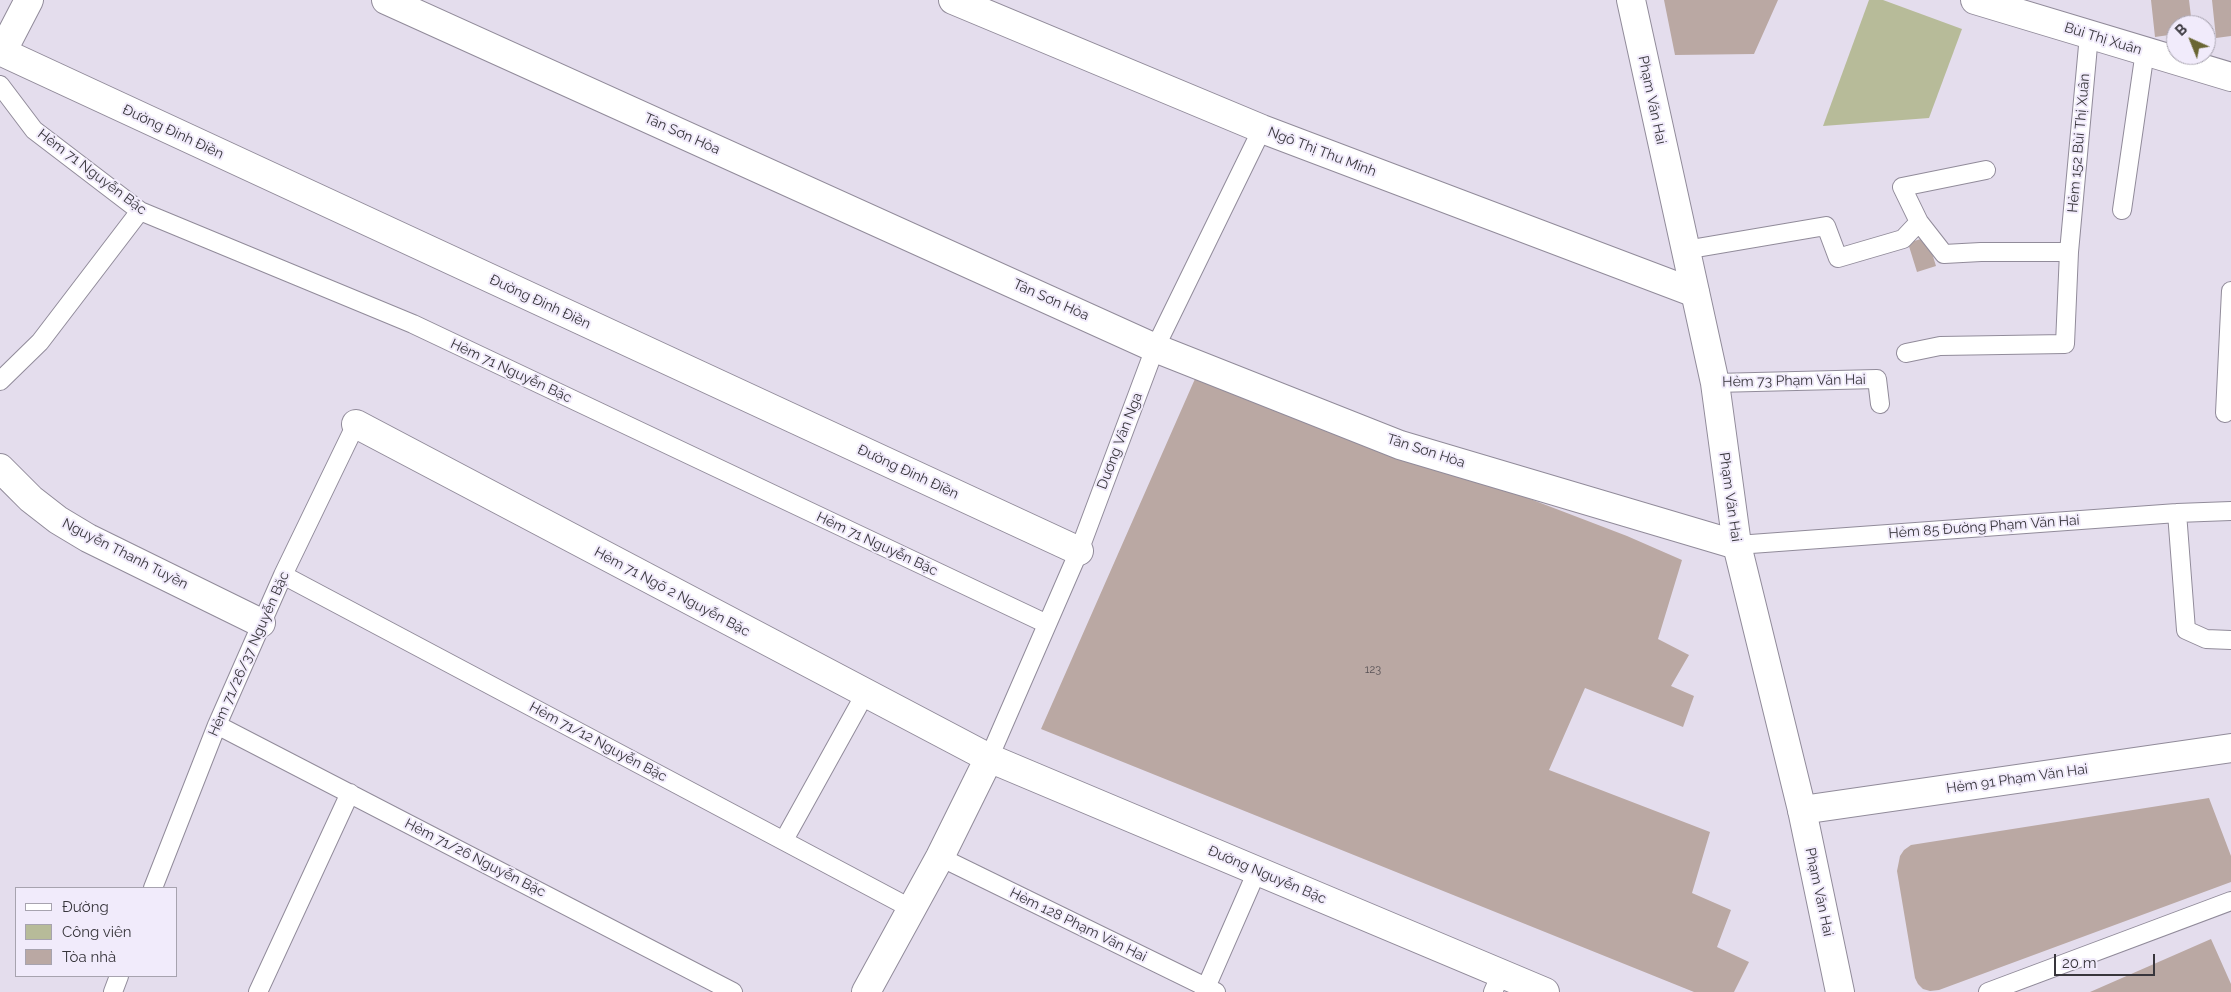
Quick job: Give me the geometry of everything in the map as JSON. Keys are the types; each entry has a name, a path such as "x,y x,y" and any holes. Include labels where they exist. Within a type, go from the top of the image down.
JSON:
{"street":[{"path":"1,55 29,0"},
{"name":"Tân Sơn Hòa","path":"386,0 1155,348 1400,444 1737,545"},
{"name":"Ngô Thị Thu Minh","path":"953,0 1262,129 1695,293"},
{"name":"Phạm Văn Hai","path":"1631,0 1714,382 1737,545 1802,810 1840,992"},
{"name":"Bùi Thị Xuân","path":"1975,0 2231,77"},
{"name":"Đường Đinh Điền","path":"1,55 1079,551"},
{"name":"Hẻm 71 Ngõ 2 Nguyễn Bặc","path":"356,424 989,758"},
{"name":"Nguyễn Thanh Tuyền","path":"0,468 32,499 58,520 88,538 261,623"},
{"name":"Hẻm 91 Phạm Văn Hai","path":"1802,810 2231,748"},
{"path":"866,992 940,858 989,758"},
{"name":"Đường Nguyễn Bặc","path":"989,758 1257,871 1497,983 1545,992"}],"lane":[{"name":"Hẻm 152 Bùi Thị Xuân","path":"1906,353 1940,346 2065,344 2069,252 2089,35"},
{"path":"2122,210 2145,51"},
{"name":"Hẻm 71 Nguyễn Bặc","path":"0,85 34,130 140,212 413,324 1047,624"},
{"name":"Dương Vân Nga","path":"989,758 1079,551 1155,348 1262,129"},
{"path":"1986,170 1902,186 1919,222 1944,254 2069,252"},
{"path":"0,381 40,342 140,212"},
{"path":"1685,250 1826,226 1838,258 1903,239 1919,222"},
{"path":"2225,413 2231,291"},
{"name":"Hẻm 73 Phạm Văn Hai","path":"1714,382 1878,379 1880,404"},
{"name":"Hẻm 71/26/37 Nguyễn Bặc","path":"152,887 217,725 261,623 356,424"},
{"name":"Hẻm 85 Đường Phạm Văn Hai","path":"1737,545 2177,512 2231,511"},
{"path":"2177,512 2186,630 2206,639 2231,640"},
{"name":"Hẻm 71/12 Nguyễn Bặc","path":"283,575 912,909"},
{"path":"784,840 866,694"},
{"name":"Hẻm 71/26 Nguyễn Bặc","path":"217,725 350,793 710,986 733,992"},
{"path":"258,992 350,793"},
{"name":"Hẻm 128 Phạm Văn Hai","path":"940,858 1209,991"},
{"path":"1209,991 1257,871"},
{"path":"1988,992 2231,901"},
{"path":"113,992 119,977"}],"green space":[{"path":"1869,0 1883,0 1962,29 1929,118 1823,126"}],"building":[{"path":"1664,0 1778,0 1754,54 1675,55"},
{"path":"2151,0 2189,0 2191,15 2166,15 2166,35 2155,37"},
{"path":"2212,0 2231,0 2231,36 2216,38 2216,15 2214,15"},
{"path":"1927,237 1936,266 1917,272 1908,243"},
{"path":"1198,372 1627,536 1682,560 1658,639 1689,655 1671,686 1694,696 1683,727 1585,688 1549,770 1710,832 1692,893 1731,910 1717,947 1749,962 1734,992 1694,992 1041,729"},
{"path":"2209,798 2231,856 2231,882 1939,990 1930,991 1923,989 1918,984 1915,978 1897,871 1900,856 1911,845"},
{"path":"2211,939 2231,984 2231,992 2090,992"}]}
